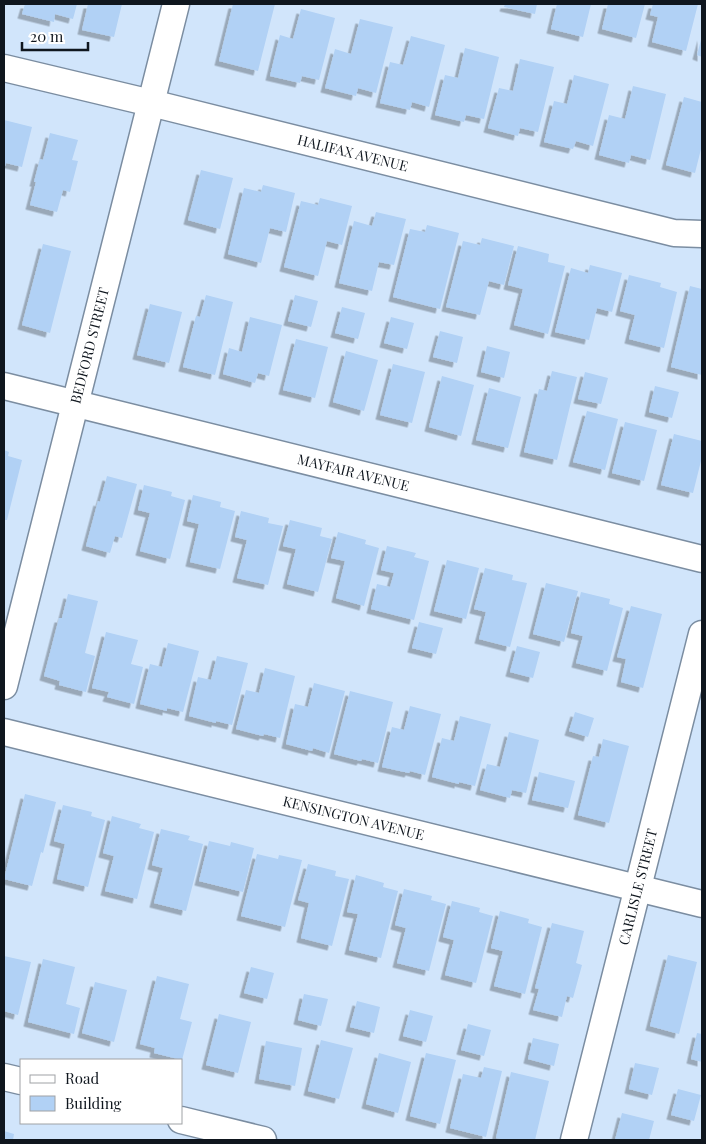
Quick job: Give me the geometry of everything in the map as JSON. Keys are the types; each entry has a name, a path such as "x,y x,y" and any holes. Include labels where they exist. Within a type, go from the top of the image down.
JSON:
{"street":[{"name":"BEDFORD STREET","path":"4,686 176,4"},
{"name":"HALIFAX AVENUE","path":"4,68 674,233 702,234"},
{"name":"MAYFAIR AVENUE","path":"4,386 702,560"},
{"name":"CARLISLE STREET","path":"574,1140 702,634"},
{"name":"KENSINGTON AVENUE","path":"4,732 702,904"},
{"path":"4,1077 20,1081"},
{"path":"182,1120 263,1140"}],"building":[{"path":"25,4 77,4 73,19 55,14 54,22 22,14"},
{"path":"88,4 122,4 114,37 82,30"},
{"path":"233,4 275,4 258,71 219,61"},
{"path":"505,4 537,4 535,14 504,7"},
{"path":"557,4 591,4 583,37 551,29"},
{"path":"608,4 645,4 636,38 602,29"},
{"path":"653,4 698,4 686,51 652,42 658,17 650,15"},
{"path":"301,9 335,18 319,80 302,76 300,83 270,76 280,35 293,39"},
{"path":"360,19 393,27 376,93 358,88 356,96 325,88 335,49 351,54"},
{"path":"411,36 445,45 429,107 412,102 410,110 380,103 390,62 403,65"},
{"path":"702,36 702,57 697,55"},
{"path":"465,48 499,57 484,119 466,115 464,122 435,115 445,75 458,78"},
{"path":"520,59 554,67 538,132 520,128 518,136 488,128 499,88 513,91"},
{"path":"574,75 609,84 593,146 576,141 573,149 544,142 554,101 567,104"},
{"path":"633,86 666,94 650,160 631,155 629,163 599,155 609,115 625,119"},
{"path":"684,97 702,102 702,145 695,173 666,165"},
{"path":"4,120 32,127 22,167 6,163 4,169"},
{"path":"50,133 78,140 72,160 78,161 70,192 63,190 57,212 30,205 40,159 43,160"},
{"path":"201,170 233,178 220,229 188,220"},
{"path":"263,185 295,193 286,232 270,228 261,263 228,254 244,188 261,192"},
{"path":"320,198 352,206 342,245 327,241 318,276 284,267 301,201 318,205"},
{"path":"376,212 406,219 394,265 379,262 372,291 339,283 354,221 372,226"},
{"path":"427,225 459,233 440,309 393,297 410,229 425,232"},
{"path":"482,238 514,246 504,285 489,281 480,315 446,307 463,241 480,245"},
{"path":"43,244 71,251 50,333 22,325"},
{"path":"518,246 549,254 548,262 565,266 548,334 514,325 523,289 508,285"},
{"path":"590,265 622,273 612,312 597,308 589,340 555,332 571,268 588,273"},
{"path":"629,275 661,283 660,287 677,292 664,348 629,339 635,315 620,311"},
{"path":"690,286 702,289 702,375 671,367"},
{"path":"206,295 233,302 215,375 183,367 196,316 200,317"},
{"path":"295,295 318,301 311,327 288,321"},
{"path":"150,304 182,312 169,363 137,355"},
{"path":"342,307 365,313 358,339 335,333"},
{"path":"250,317 282,325 269,376 258,373 255,383 223,374 229,348 242,352"},
{"path":"391,317 414,323 407,349 384,343"},
{"path":"440,331 463,337 457,363 433,357"},
{"path":"296,339 328,347 315,398 283,390"},
{"path":"487,346 510,352 504,378 481,372"},
{"path":"346,351 378,360 364,411 333,402"},
{"path":"393,364 425,372 412,423 380,415"},
{"path":"552,371 577,377 557,460 524,452 539,389 547,391"},
{"path":"585,372 608,378 601,404 578,399"},
{"path":"442,376 474,385 461,436 429,427"},
{"path":"655,386 679,392 672,418 649,412"},
{"path":"489,388 521,397 508,448 476,440"},
{"path":"587,411 618,419 605,470 573,462"},
{"path":"625,422 657,430 644,481 612,473"},
{"path":"674,434 702,441 702,457 693,493 661,485"},
{"path":"4,450 9,452 8,456 22,460 7,520 4,520"},
{"path":"107,476 137,484 122,538 115,536 110,553 86,546"},
{"path":"144,485 172,492 171,496 185,500 170,559 140,551 150,513 138,510"},
{"path":"193,495 221,502 220,507 235,511 220,569 190,562 199,524 187,521"},
{"path":"241,511 269,518 268,523 283,526 268,585 237,578 247,540 235,537"},
{"path":"290,520 322,528 320,536 332,539 318,592 287,584 296,549 283,546"},
{"path":"338,532 366,540 365,544 379,548 364,606 336,598 345,561 331,558"},
{"path":"387,546 416,553 414,557 429,561 414,620 371,609 377,584 390,587 394,573 381,570"},
{"path":"447,560 479,568 466,619 434,611"},
{"path":"485,568 513,575 512,580 527,583 510,647 479,639 486,612 474,609"},
{"path":"546,583 578,591 564,642 533,634"},
{"path":"581,592 610,599 609,604 623,608 607,671 576,663 583,636 571,633"},
{"path":"68,594 98,601 85,653 95,656 86,692 59,685 60,681 44,676 59,618 62,618"},
{"path":"631,606 662,614 643,688 621,682 626,659 617,657"},
{"path":"419,622 443,628 436,654 412,648"},
{"path":"106,632 138,640 131,664 143,667 134,704 107,697 109,692 92,688"},
{"path":"168,643 199,651 183,712 167,708 167,711 140,704 150,664 162,667"},
{"path":"517,646 540,652 533,678 510,672"},
{"path":"217,656 248,663 232,725 189,716 198,677 211,680"},
{"path":"265,668 295,676 280,738 236,729 246,690 259,693"},
{"path":"314,683 345,691 329,753 313,748 312,751 286,744 295,704 308,707"},
{"path":"350,691 393,702 378,763 334,754"},
{"path":"410,706 441,714 425,775 382,767 392,727 404,730"},
{"path":"575,712 594,718 588,737 569,731"},
{"path":"460,716 491,724 475,786 432,777 442,738 454,741"},
{"path":"509,732 539,740 526,793 512,790 510,798 480,790 487,764 500,767"},
{"path":"603,739 629,746 609,823 578,815 593,756 599,757"},
{"path":"539,772 575,781 568,808 532,800"},
{"path":"25,794 56,802 43,853 41,852 32,886 4,879"},
{"path":"63,805 92,812 91,816 105,820 88,887 57,879 65,844 54,841"},
{"path":"112,816 141,824 139,828 154,832 137,899 105,891 114,856 103,853"},
{"path":"161,829 190,836 188,840 203,844 186,911 154,903 163,868 152,865"},
{"path":"209,841 230,846 231,842 254,848 243,892 199,881"},
{"path":"257,854 278,859 279,855 302,860 285,927 241,916"},
{"path":"308,864 336,871 335,876 349,879 332,946 301,938 309,903 298,900"},
{"path":"356,875 384,883 383,887 398,891 381,958 349,950 358,914 347,912"},
{"path":"404,889 432,896 431,900 446,904 429,971 397,963 406,928 395,925"},
{"path":"452,901 480,908 479,912 493,916 476,983 445,975 454,940 443,937"},
{"path":"500,911 529,919 528,923 542,927 525,994 494,986 503,951 491,948"},
{"path":"552,923 584,931 576,963 582,965 573,998 567,996 562,1017 533,1010 539,989 535,988"},
{"path":"668,955 697,962 679,1034 650,1026"},
{"path":"4,956 31,962 18,1015 4,1011"},
{"path":"43,959 75,967 66,1004 80,1008 74,1034 28,1022"},
{"path":"251,967 274,973 267,999 244,993"},
{"path":"157,976 189,984 180,1019 192,1022 182,1060 154,1053 155,1048 140,1044"},
{"path":"95,982 127,990 114,1042 82,1033"},
{"path":"304,994 328,999 321,1026 298,1020"},
{"path":"357,1001 380,1007 374,1033 350,1027"},
{"path":"410,1010 433,1016 426,1042 403,1036"},
{"path":"219,1014 251,1022 238,1073 206,1065"},
{"path":"468,1024 491,1030 484,1056 461,1050"},
{"path":"697,1033 702,1034 702,1062 691,1059"},
{"path":"533,1038 559,1044 554,1066 528,1059"},
{"path":"321,1040 353,1048 339,1099 308,1091"},
{"path":"266,1041 302,1048 295,1086 259,1079"},
{"path":"379,1053 411,1062 398,1113 366,1104"},
{"path":"426,1053 456,1060 440,1124 410,1116"},
{"path":"635,1063 659,1068 652,1095 629,1089"},
{"path":"484,1067 502,1071 486,1137 450,1128 463,1074 481,1078"},
{"path":"511,1072 549,1081 535,1140 505,1140 496,1138"},
{"path":"678,1089 701,1095 694,1121 671,1115"},
{"path":"622,1113 654,1121 649,1140 615,1140"},
{"path":"4,1131 14,1134 13,1140 4,1140"}]}
